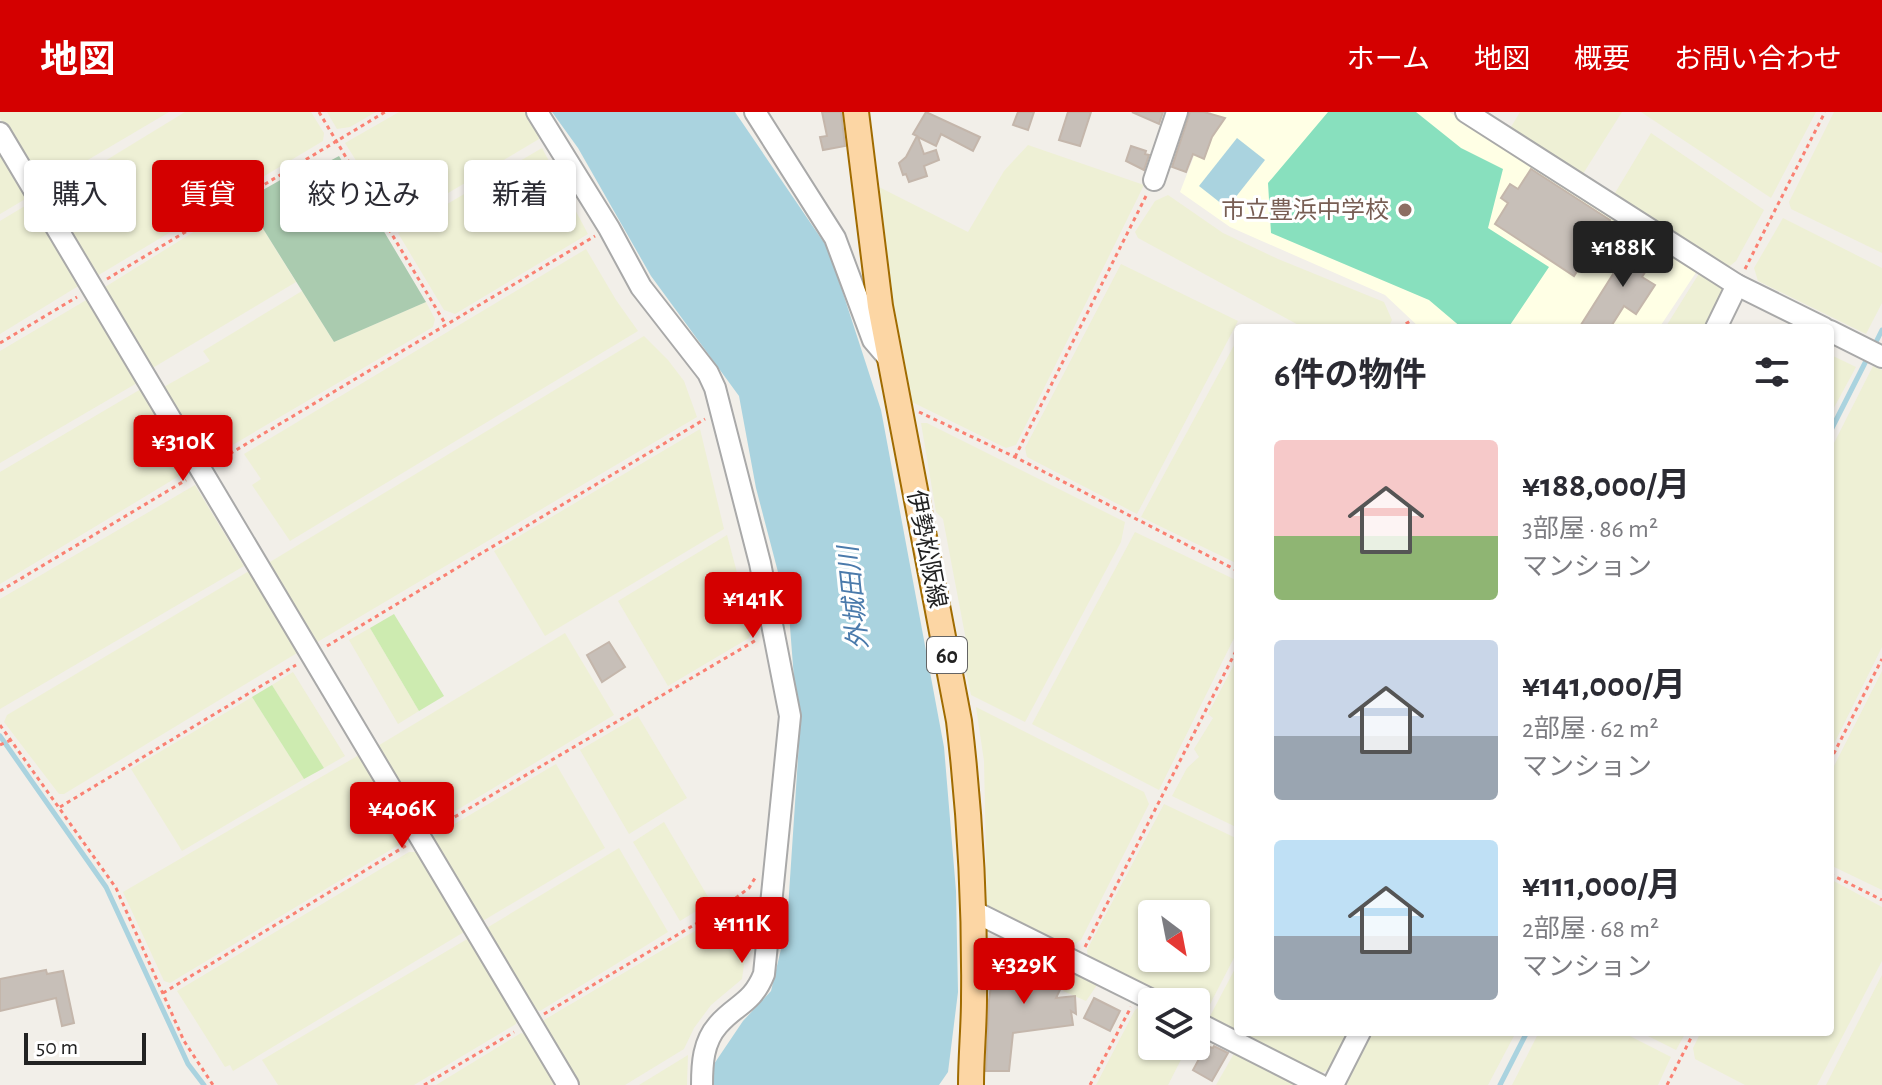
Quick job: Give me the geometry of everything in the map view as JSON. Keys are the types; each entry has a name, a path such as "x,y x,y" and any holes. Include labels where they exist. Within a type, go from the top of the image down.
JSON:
{"main road":[{"name":"伊勢松阪線","path":"856,112 880,306 959,721 973,911 974,1000 970,1084"}],"street":[{"path":"537,112 609,228 641,287 708,373 715,388 760,563 790,716 764,974 757,991 717,1026 708,1042 702,1058 702,1085"},
{"path":"755,112 835,238 873,340 890,360"},
{"path":"1154,180 1177,112"},
{"path":"1466,112 1737,285 1816,324"},
{"path":"0,133 568,1085"},
{"path":"1718,324 1737,285"},
{"path":"1834,333 1875,353"},
{"path":"973,911 1138,993"},
{"path":"1210,1029 1320,1085"},
{"path":"1333,1085 1358,1036"}],"path":[{"path":"319,112 446,325"},
{"path":"0,343 385,112"},
{"path":"1737,285 1825,112"},
{"path":"1015,457 1154,180"},
{"path":"0,591 609,228"},
{"path":"1406,324 1412,320"},
{"path":"899,402 1015,457 1234,569"},
{"path":"60,807 705,419"},
{"path":"163,993 420,837 758,639"},
{"path":"1078,961 1234,655"},
{"path":"1834,753 1882,659"},
{"path":"0,725 116,888 184,1041 213,1085"},
{"path":"0,745 10,740"},
{"path":"1834,876 1882,900"},
{"path":"424,1085 721,909 749,888 755,879"},
{"path":"1090,1085 1138,1012"},
{"path":"1667,1085 1692,1036"}],"shaded area":[{"path":"0,112 169,112 88,160 26,160 0,118"},
{"path":"185,112 311,112 324,133 323,141 291,160 280,160 280,167 264,176 264,160 152,160 152,232 171,232 97,276 92,274 67,232 136,232 136,160 107,160"},
{"path":"327,112 376,112 350,127 337,129"},
{"path":"399,112 526,112 537,129 539,139 504,160 464,160 464,184 448,193 448,160 356,160 345,143"},
{"name":"市立豊浜中学校","path":"1211,112 1449,112 1699,268 1662,324 1416,324 1385,295 1230,227 1180,192"},
{"path":"1520,112 1622,112 1581,177 1508,132"},
{"path":"1641,112 1816,112 1771,198"},
{"path":"1834,112 1882,112 1882,253 1791,209 1789,202"},
{"path":"1651,133 1764,210 1736,261 1726,269 1612,198"},
{"path":"1028,145 1144,185 1016,445 1006,448 912,402 890,283 879,187 968,232 1004,171"},
{"path":"542,148 548,160 522,160"},
{"path":"0,153 24,193 24,200 0,214"},
{"path":"280,180 280,232 384,232 426,302 334,342 264,230 264,189"},
{"path":"464,194 464,232 576,232 576,212 588,234 455,314 444,310 398,233 448,232 448,203"},
{"path":"1168,195 1223,233 1384,302 1392,320 1390,324 1297,324 1138,238 1135,232 1155,201"},
{"path":"24,207 24,232 47,232 80,285 0,334 0,221"},
{"path":"1783,218 1882,268 1882,303 1866,334 1758,281 1754,268"},
{"path":"264,231 296,282 151,369 105,295 105,287 194,232"},
{"path":"586,249 638,331 290,541 252,485 261,479 244,454"},
{"path":"1121,264 1238,321 1137,514 1027,457 1025,448"},
{"path":"1700,272 1721,283 1723,295 1709,324 1668,324"},
{"path":"302,291 334,342 426,302 435,319 433,327 207,460 201,458 162,388 210,361 203,351"},
{"path":"88,299 137,383 0,463 0,351"},
{"path":"644,336 684,381 697,417 314,644 265,565"},
{"path":"1234,345 1234,562 1141,517"},
{"path":"1834,356 1856,367 1834,408"},
{"path":"1873,366 1882,370 1882,647 1834,744 1834,443"},
{"path":"141,389 189,470 0,584 0,472"},
{"path":"921,423 927,423 1125,522 1121,542 1025,722 971,695 959,641 966,640 943,519 936,512"},
{"path":"700,429 724,529 545,636 494,551"},
{"path":"195,485 244,566 0,709 0,599"},
{"path":"1135,532 1234,579 1234,638 1159,790 1032,724"},
{"path":"727,535 752,629 749,638 668,686 618,601"},
{"path":"249,571 297,653 64,794 59,794 4,722 7,715"},
{"path":"370,628 419,711 398,724 349,640"},
{"path":"565,633 614,715 429,827 422,825 376,747"},
{"path":"1234,665 1234,826 1172,796 1187,768 1199,757 1194,749 1213,718 1208,714"},
{"path":"1882,671 1882,890 1834,867 1834,766"},
{"path":"293,672 345,756 324,768 272,685"},
{"path":"252,697 304,779 182,851 131,769"},
{"path":"976,707 1144,792 1149,804 1081,940 1071,947 1065,947 987,906 984,761"},
{"path":"638,716 687,798 629,834 580,750"},
{"path":"359,755 407,833 407,840 170,983 164,981 123,892"},
{"path":"556,764 605,848 481,922 432,843 434,836"},
{"path":"1164,804 1234,837 1234,958 1210,1004 1210,988 1145,988 1088,958 1087,950"},
{"path":"664,822 711,902 680,921 633,842"},
{"path":"619,848 668,932 540,1011 533,1009 485,929"},
{"path":"409,852 416,852 464,932 233,1071 230,1065 225,1067 177,991"},
{"path":"1834,881 1882,907 1882,961 1817,1085 1745,1085 1695,1059 1693,1048 1699,1036 1834,1036"},
{"path":"749,899 752,905 742,979 711,1005 694,1028 684,1049 625,1085 579,1085 542,1026 544,1020"},
{"path":"469,938 517,1019 516,1024 414,1085 278,1085 262,1060"},
{"path":"1076,969 1099,982 1086,1001 1063,991"},
{"path":"1234,971 1234,1034 1210,1021 1210,1016"},
{"path":"1882,975 1882,1085 1826,1085"},
{"path":"1138,1008 1138,1060 1181,1060 1168,1085 1096,1085"},
{"path":"521,1033 527,1035 557,1085 436,1085"},
{"path":"1238,1036 1347,1036 1331,1069 1314,1076"},
{"path":"1368,1036 1514,1036 1488,1085 1345,1085"},
{"path":"1537,1036 1630,1036 1671,1057 1658,1085 1512,1085"},
{"path":"1648,1036 1684,1036 1676,1050"},
{"path":"1236,1050 1306,1085 1216,1085"},
{"path":"688,1055 687,1085 639,1085"}],"green space":[{"path":"1328,112 1416,112 1461,148 1503,169 1488,228 1549,267 1511,324 1457,324 1429,300 1271,233 1268,183"},
{"path":"394,614 444,696 419,711 370,628"},
{"path":"272,685 324,768 304,779 252,697"}],"water":[{"name":"外城田川","path":"552,112 735,112 829,250 881,410 944,747 956,891 958,992 948,1072 939,1085 713,1085 714,1064 743,1021 771,991 787,924 799,743 789,614 756,488 739,396 651,276 578,148"},
{"path":"1237,138 1265,160 1227,208 1199,186"}],"building":[{"path":"822,112 841,112 845,146 823,150 820,137 827,136"},
{"path":"926,112 980,137 973,151 941,134 936,146 918,137 924,154 936,150 939,160 924,166 927,176 909,182 899,163 906,157 917,136 913,134"},
{"path":"1018,112 1034,112 1028,130 1013,125"},
{"path":"1068,112 1091,112 1080,146 1059,140"},
{"path":"1132,112 1163,112 1159,124"},
{"path":"1190,112 1225,118 1212,137 1204,159 1193,154 1186,172 1172,167"},
{"path":"1131,146 1149,155 1144,170 1126,161"},
{"path":"1531,169 1610,220 1574,276 1495,224 1508,203 1501,198 1510,184 1518,189"},
{"path":"1634,241 1656,255 1642,277 1655,285 1636,314 1624,306 1613,324 1582,324"},
{"path":"609,642 625,667 602,682 587,655"},
{"path":"1013,948 1042,960 1042,967 1057,967 1068,973 1056,998 1075,996 1076,1014 1071,1011 1073,1025 1013,1033 1009,1071 986,1071 993,972 1006,973 1007,968 1012,968"},
{"path":"46,970 47,974 63,971 74,1023 62,1026 56,998 0,1011 0,979"},
{"path":"1094,998 1120,1011 1110,1031 1084,1018"},
{"path":"1210,1047 1228,1053 1212,1081 1193,1070 1198,1060 1210,1060"}],"waterway":[{"path":"1874,346 1882,330"},
{"path":"1834,424 1869,355"},
{"path":"0,736 106,887 188,1064 204,1085"},
{"path":"1500,1085 1525,1036"}],"place":[{"name":"市立豊浜中学校","path":"1405,210"}]}
